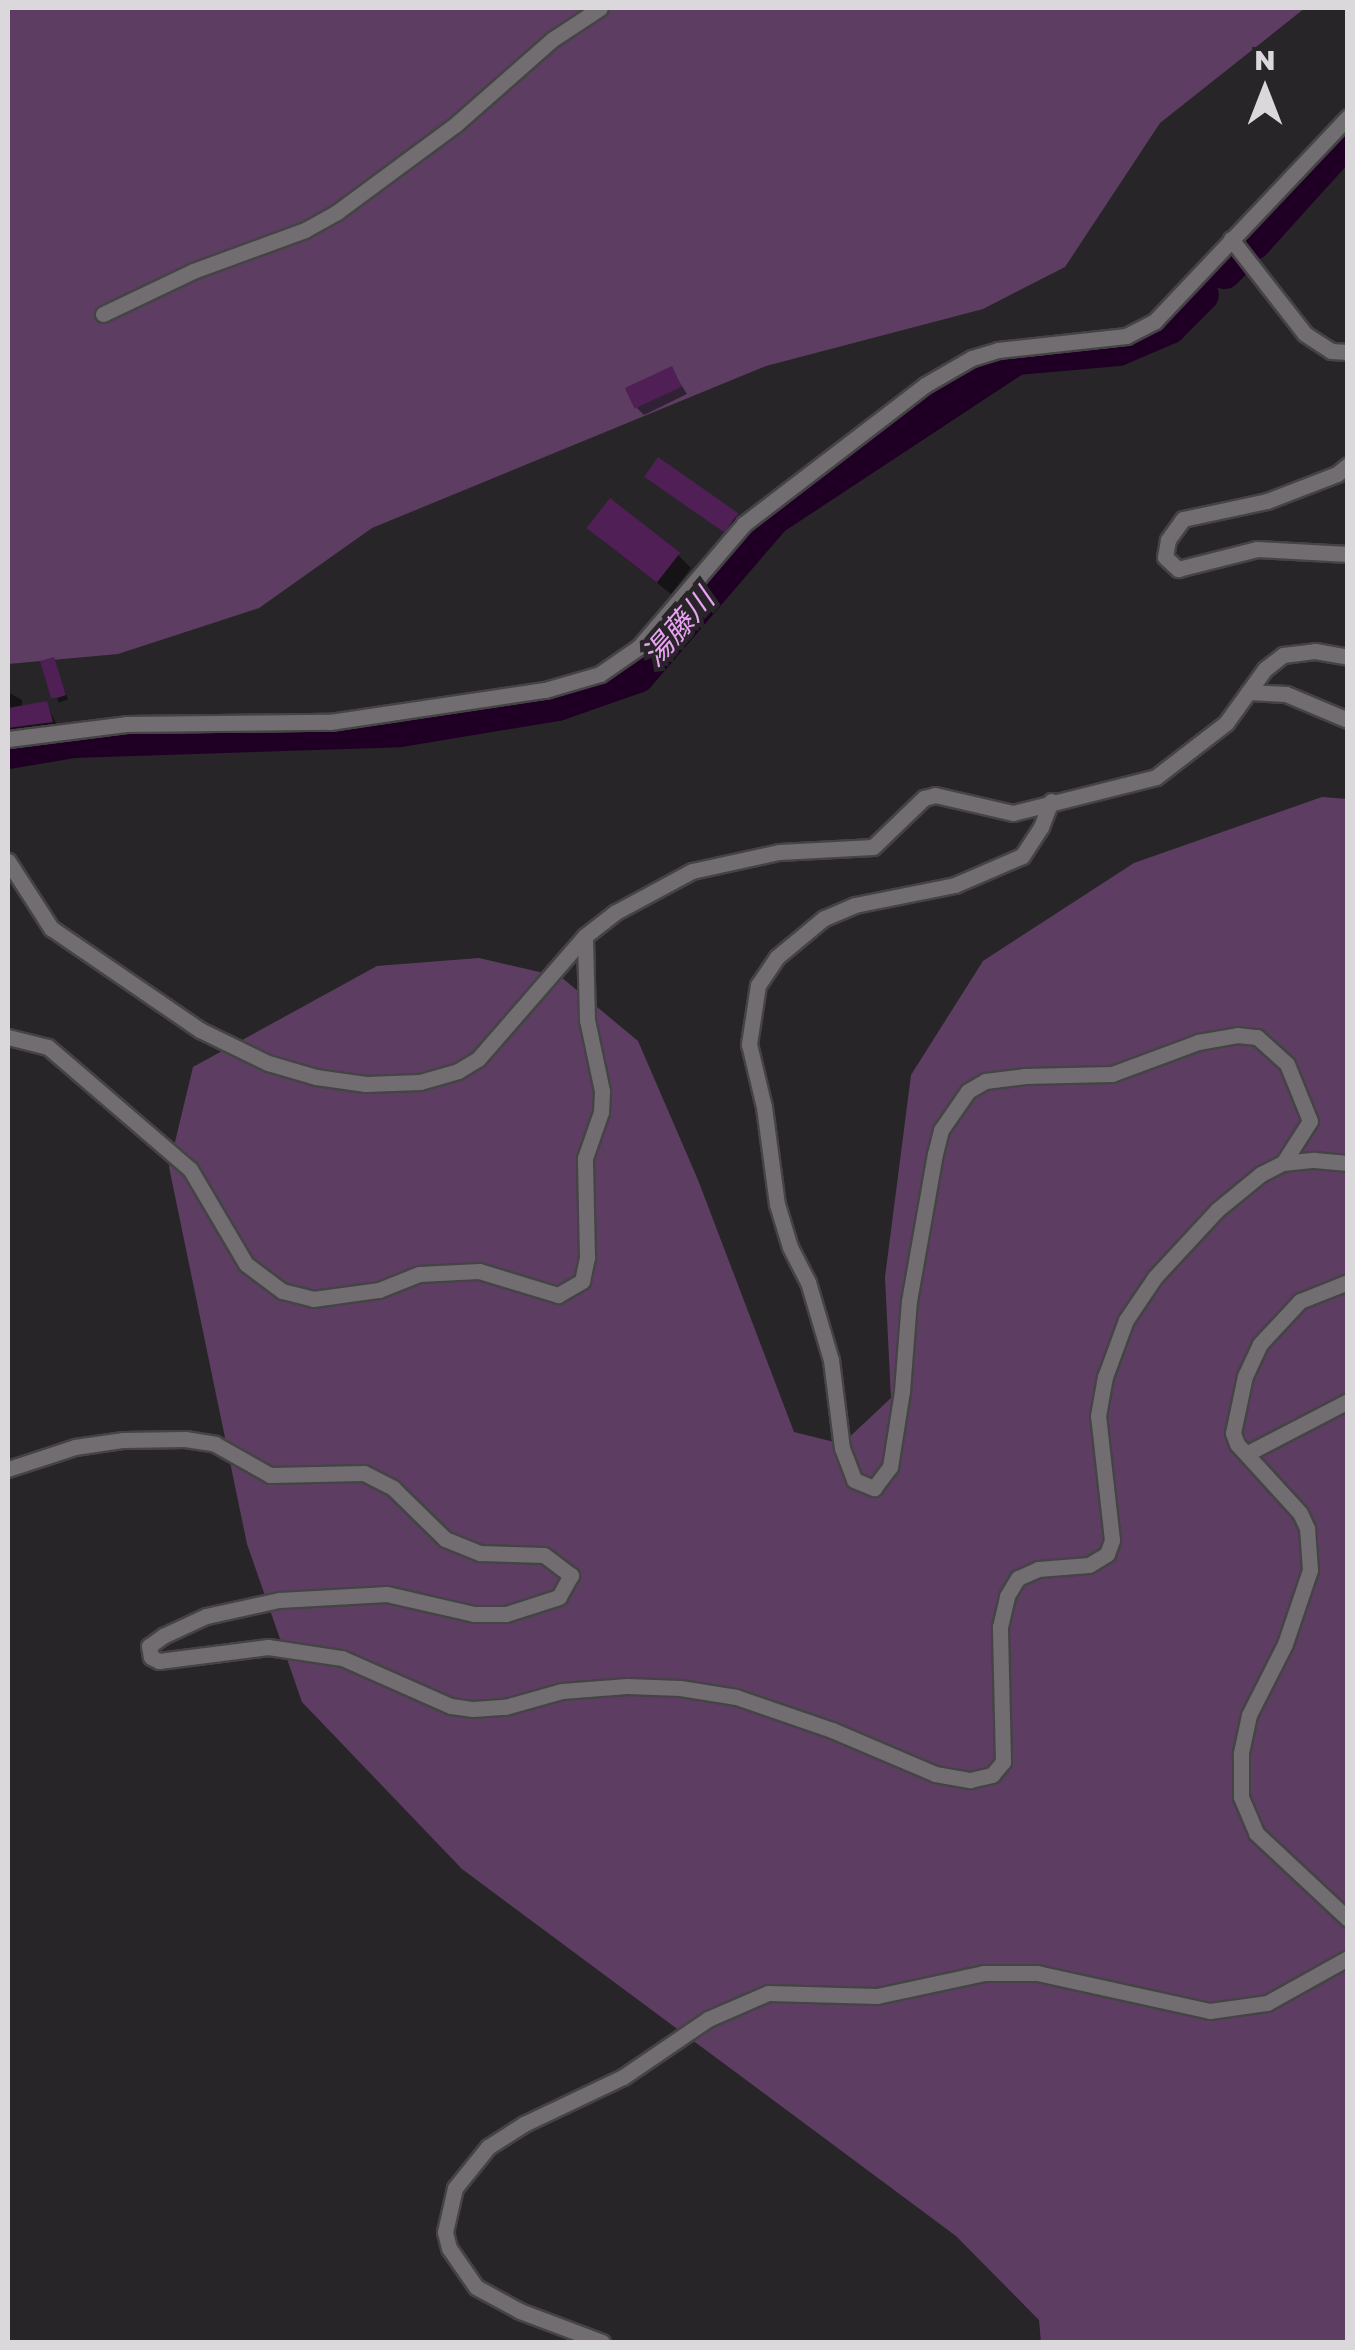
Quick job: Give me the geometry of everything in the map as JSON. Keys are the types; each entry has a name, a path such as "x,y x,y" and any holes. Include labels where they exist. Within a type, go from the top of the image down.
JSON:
{"street":[{"path":"103,314 193,271 305,230 337,212 455,125 553,39 600,8"},
{"path":"8,738 126,724 330,722 545,690 600,674 638,647 744,524 926,386 972,358 998,350 1106,340 1139,331 1164,314 1348,117"},
{"path":"1230,240 1305,334 1331,351 1348,352"},
{"path":"1348,464 1337,474 1267,500 1183,520 1168,540 1164,557 1178,569 1257,549 1348,554"},
{"path":"8,860 51,928 157,1004 268,1062 316,1077 366,1084 420,1082 458,1071 478,1059 585,936 616,912 692,871 724,860 778,852 854,852 873,847 924,798 935,795 963,798 999,812 1156,777 1226,723 1248,692 1283,655 1316,652 1348,657"},
{"path":"1248,692 1286,694 1348,720"},
{"path":"1052,800 1042,827 1022,856 955,885 855,905 824,918 799,935 758,984 749,1044 764,1107 777,1204 790,1246 808,1282 830,1360 842,1448 854,1480 874,1488 890,1467 902,1391 909,1301 936,1154 941,1130 968,1091 985,1082 1024,1076 1112,1074 1198,1042 1236,1035 1258,1038 1288,1064 1310,1121 1283,1163"},
{"path":"8,1037 48,1047 190,1170 246,1264 282,1291 313,1299 379,1290 419,1274 478,1271 558,1295 582,1281 588,1257 585,1158 601,1112 602,1091 587,1020 585,936"},
{"path":"8,1469 75,1447 124,1440 184,1439 216,1444 270,1475 364,1473 393,1488 445,1539 480,1553 544,1555 571,1575 559,1596 506,1614 474,1614 386,1594 279,1600 206,1616 163,1636 149,1646 151,1657 159,1662 268,1647 342,1658 451,1706 473,1709 505,1707 562,1691 627,1686 680,1688 736,1697 832,1730 935,1774 970,1780 992,1775 1003,1762 1006,1728 1000,1628 1008,1596 1018,1578 1038,1569 1089,1565 1106,1554 1112,1540 1098,1416 1105,1377 1126,1320 1155,1277 1217,1210 1261,1174 1283,1163 1314,1160 1348,1164"},
{"path":"1348,1282 1300,1301 1280,1317 1260,1344 1234,1414 1236,1444 1300,1513 1307,1528 1310,1570 1285,1644 1249,1715 1240,1754 1240,1796 1256,1833 1348,1919"},
{"path":"1248,1453 1348,1400"},
{"path":"602,2342 520,2311 476,2287 448,2248 445,2232 454,2188 488,2147 524,2124 623,2077 721,2012 768,1993 878,1996 984,1973 1037,1973 1210,2011 1267,2003 1348,1958"}],"shaded area":[{"path":"8,8 1305,8 1160,123 1065,267 983,309 766,366 372,528 259,608 118,654 8,664"},
{"path":"1322,797 1347,799 1347,2342 1041,2342 1039,2320 956,2236 462,1869 302,1702 247,1544 169,1167 193,1067 377,966 479,958 561,977 638,1041 698,1180 794,1432 842,1444 891,1398 885,1277 911,1075 983,961 1134,863"}],"building":[{"path":"672,366 682,387 635,409 625,388"},
{"path":"658,457 738,513 725,533 644,477"},
{"path":"610,498 680,553 657,583 587,528"},
{"path":"54,657 66,695 51,698 40,661"},
{"path":"47,701 53,722 8,728 8,708"}],"waterway":[{"name":"湯藤川","path":"1253,242 1348,137"},
{"name":"湯藤川","path":"1224,271 1231,264"},
{"name":"湯藤川","path":"8,751 73,740 400,729 557,703 637,675 773,517 1016,357 1118,348 1169,326 1201,294"}]}
